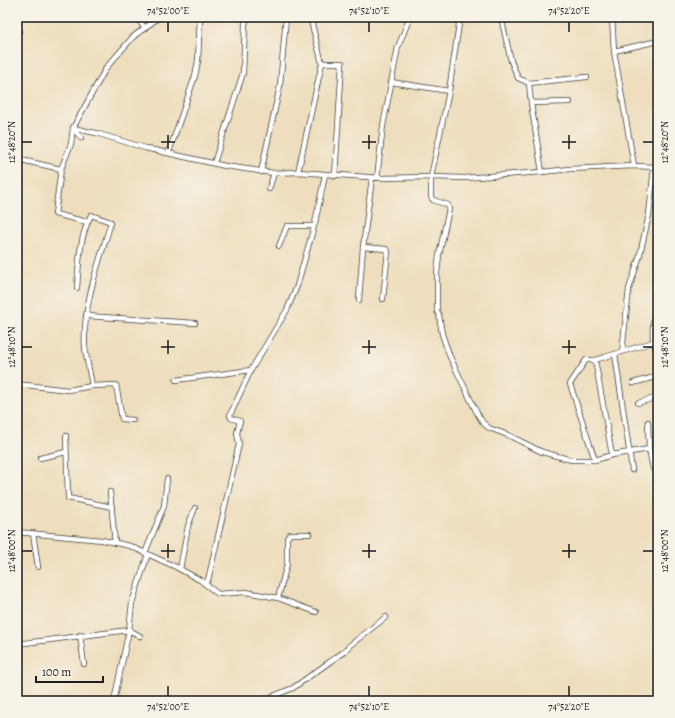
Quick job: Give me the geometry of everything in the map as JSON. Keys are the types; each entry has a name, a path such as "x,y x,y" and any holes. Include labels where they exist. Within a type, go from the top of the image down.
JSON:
{"street":[{"path":"136,17 145,28"},
{"path":"87,222 55,214 61,169 71,144 73,128 106,68 133,37 159,17"},
{"path":"170,152 195,76 198,61 200,17"},
{"path":"226,17 257,17"},
{"path":"214,163 242,73 245,24 247,17"},
{"path":"261,172 280,86 286,17"},
{"path":"298,172 322,63 310,17"},
{"path":"359,300 363,247 391,82 398,47 410,17"},
{"path":"460,17 449,91 431,177 431,197 433,200 448,205 449,208 439,255 437,274 437,311 442,334 450,357 476,413 483,423 489,428 508,434 542,452 572,460 595,460 612,455 649,449"},
{"path":"501,17 511,61 518,78 529,83 587,76"},
{"path":"612,17 614,51 634,166"},
{"path":"614,51 658,41"},
{"path":"322,63 342,63 335,176"},
{"path":"391,82 449,91"},
{"path":"529,83 542,172"},
{"path":"531,103 570,102"},
{"path":"73,128 96,133 145,148 170,152 214,163 274,173 298,172 374,178 465,178 542,172 570,168 634,166 656,167 639,258 629,289 622,352"},
{"path":"73,128 81,138"},
{"path":"17,159 61,169"},
{"path":"269,189 274,173"},
{"path":"205,584 208,580 239,444 237,433 240,421 232,418 230,415 251,370 287,310 298,286 325,175"},
{"path":"77,288 79,250 87,222 91,215 111,222 90,292 86,316 85,346 92,386"},
{"path":"279,246 287,226 313,226"},
{"path":"363,247 386,249 388,251 384,299"},
{"path":"658,304 655,345 658,354"},
{"path":"86,316 195,323"},
{"path":"595,460 570,384 586,360 595,360 622,352 655,345"},
{"path":"615,354 632,470"},
{"path":"595,360 612,455"},
{"path":"176,380 251,370"},
{"path":"633,383 658,376"},
{"path":"17,384 68,390 92,386 116,385 122,419 133,420"},
{"path":"638,402 658,397"},
{"path":"648,422 649,449 653,469"},
{"path":"66,436 68,498 112,507"},
{"path":"40,458 66,452"},
{"path":"112,700 129,630 132,603 146,554 164,506 167,480"},
{"path":"110,492 115,543"},
{"path":"180,569 188,526 195,508"},
{"path":"17,532 102,540 130,546 180,569 205,584 218,594 246,592 278,598 316,612"},
{"path":"33,533 38,567"},
{"path":"278,598 287,564 287,538 290,534 309,534"},
{"path":"261,701 293,688 345,651 349,646 386,617"},
{"path":"17,644 129,630 140,636"},
{"path":"80,635 84,664"}]}
